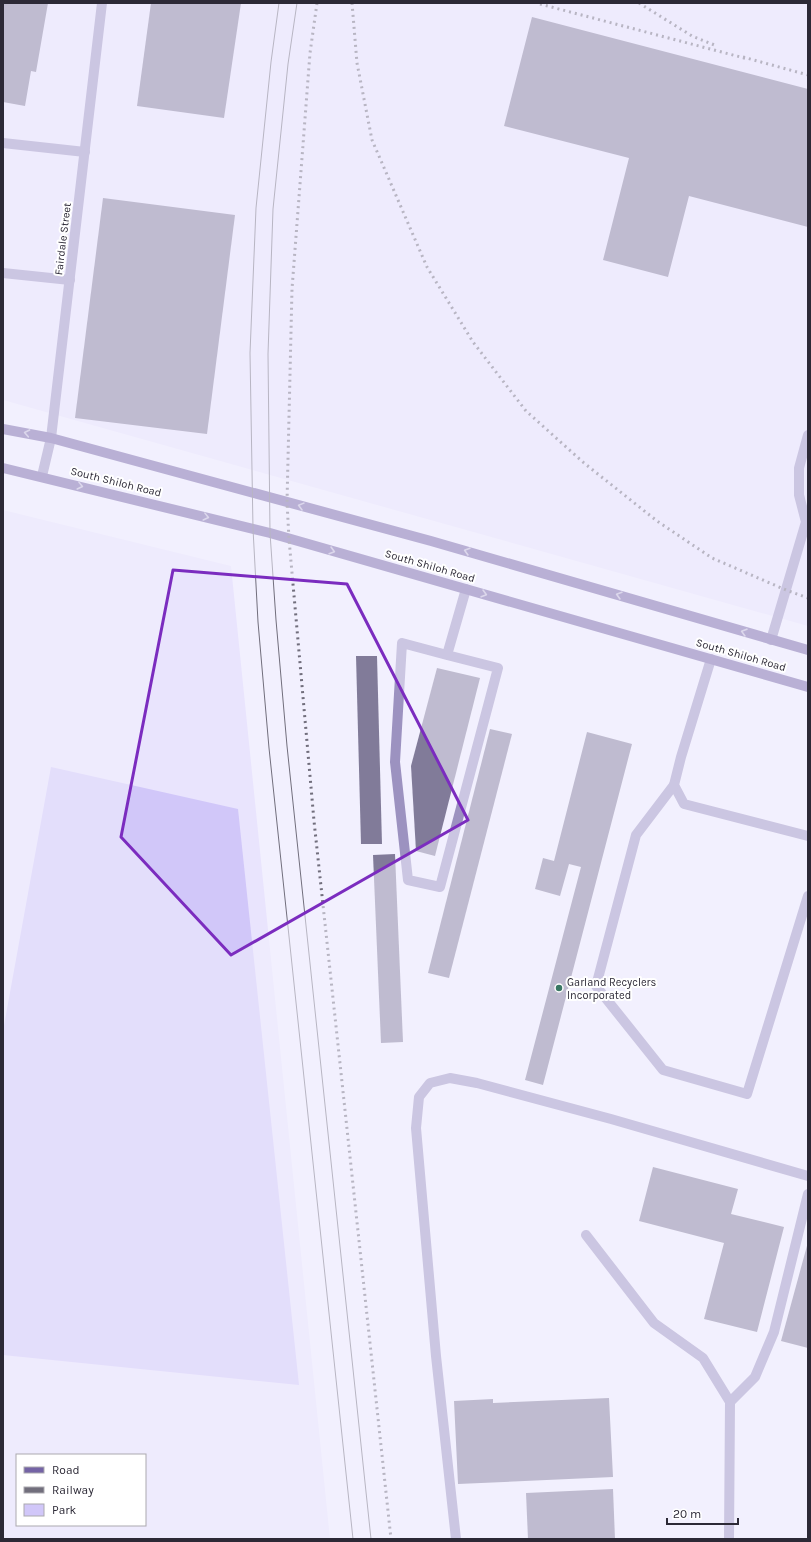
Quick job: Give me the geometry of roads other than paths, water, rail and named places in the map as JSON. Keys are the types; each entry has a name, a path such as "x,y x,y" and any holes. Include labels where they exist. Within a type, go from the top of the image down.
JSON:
{"main road":[{"path":"3,429 51,438 431,541 808,650"},
{"name":"South Shiloh Road","path":"3,468 42,476 270,533 808,687"}],"street":[{"name":"Fairdale Street","path":"42,476 51,438 102,3"},
{"path":"3,143 85,152"},
{"path":"3,273 70,280"},
{"path":"771,640 807,522 799,495 799,468 808,435"},
{"path":"447,655 466,588"},
{"path":"402,643 447,655 498,668 440,887 408,880 395,762 402,643"},
{"path":"711,659 681,756 674,785 636,835 596,986 663,1070 747,1094 808,896"},
{"path":"674,785 684,804 808,836"},
{"path":"456,1539 436,1356 416,1128 419,1097 430,1083 450,1078 478,1083 611,1119 808,1176"},
{"path":"730,1402 755,1377 774,1332 808,1194"},
{"path":"586,1235 654,1322 703,1358 730,1402 729,1539"}],"tram line":[{"path":"279,3 271,62 256,208 250,353 253,529 258,622 269,748 353,1539"},
{"path":"297,3 288,64 273,209 268,354 270,533 287,746 371,1539"}],"railway":[{"path":"317,3 310,53 292,289 287,502 314,821 391,1539"},
{"path":"352,3 357,63 372,140 427,267 473,342 526,411 584,463 657,521 712,558 808,598"},
{"path":"639,3 692,36 717,46"},
{"path":"540,4 748,59"},
{"path":"743,57 808,75"}],"place":[{"name":"Garland Recyclers Incorporated","path":"559,988"}]}
